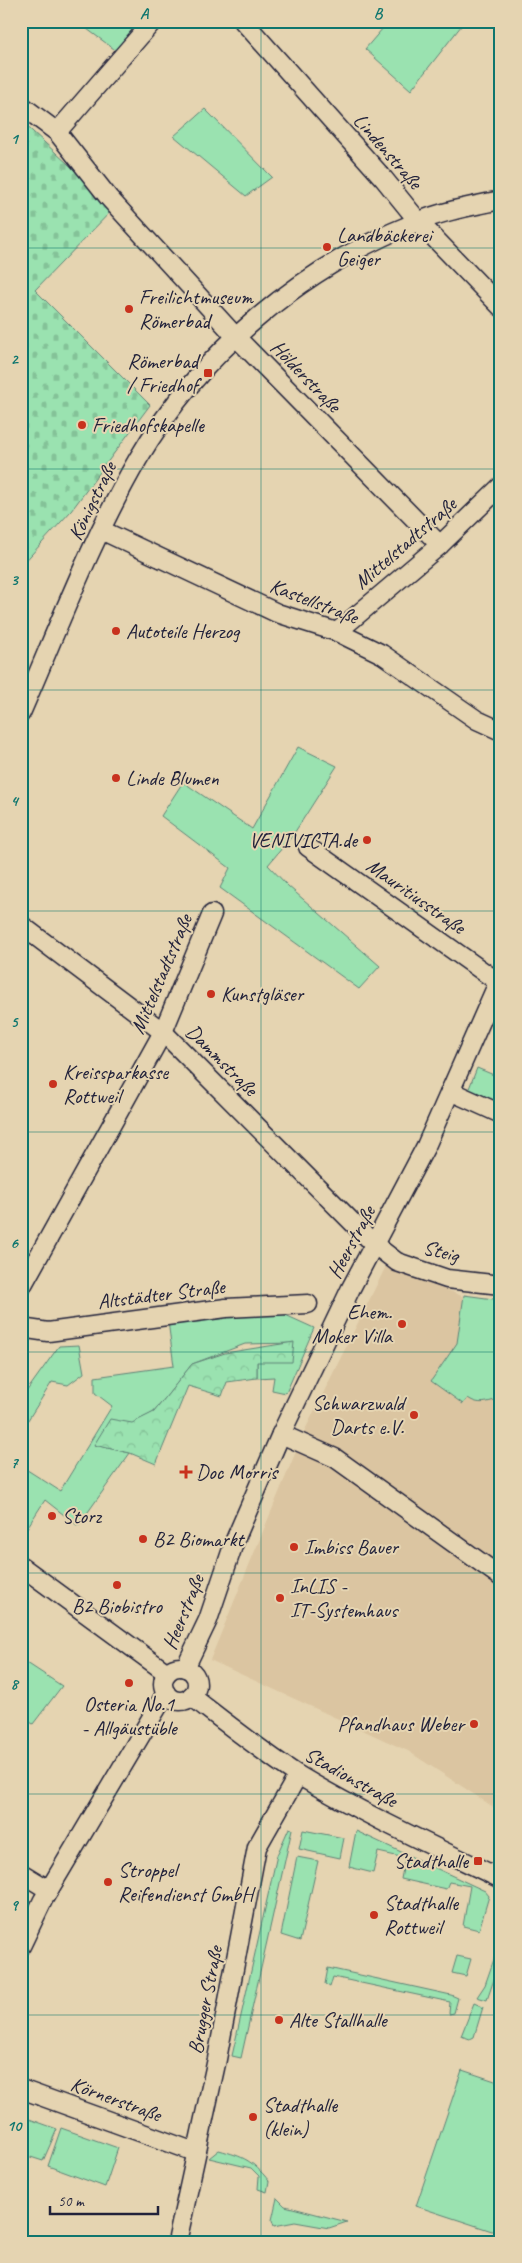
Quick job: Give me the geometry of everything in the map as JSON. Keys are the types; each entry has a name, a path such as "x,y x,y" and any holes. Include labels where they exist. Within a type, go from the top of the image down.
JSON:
{"street":[{"path":"57,132 153,21"},
{"name":"Lindenstraße","path":"243,21 384,179 418,221 501,307"},
{"name":"Hölderstraße","path":"21,105 57,132 109,198 236,337 440,545"},
{"name":"Königstraße","path":"21,713 101,530 138,459 190,384 236,337 275,304 351,252 418,221 501,200"},
{"name":"Mittelstadtstraße","path":"337,632 440,545 501,486"},
{"name":"Kastellstraße","path":"101,530 276,613 337,632 382,654 464,711 501,731"},
{"name":"Mauritiusstraße","path":"308,847 499,978"},
{"name":"Mittelstadtstraße","path":"21,1288 162,1032 212,914"},
{"name":"Dammstraße","path":"21,925 162,1032 375,1245"},
{"name":"Heerstraße","path":"185,1668 208,1620 236,1540 281,1434 320,1350 426,1146 450,1091 494,1007 499,978"},
{"path":"450,1091 501,1114"},
{"name":"Steig","path":"375,1245 397,1262 447,1278 501,1285"},
{"name":"Altstädter Straße","path":"21,1328 48,1332 226,1308 308,1304"},
{"path":"281,1434 335,1458 501,1577"},
{"path":"24,1573 167,1673"},
{"path":"175,1668 185,1668 193,1673 197,1682 191,1696 181,1700 170,1697 166,1693 164,1681 167,1673 175,1668"},
{"path":"21,1946 49,1890 166,1693"},
{"name":"Stadionstraße","path":"191,1696 226,1725 298,1775 394,1827 501,1879"},
{"name":"Brugger Straße","path":"177,2242 195,2152 217,2059 257,1847 298,1775"},
{"path":"21,1873 49,1890"},
{"name":"Körnerstraße","path":"21,2089 195,2152"}],"shaded area":[{"path":"387,1264 501,1313 501,1812 408,1751 210,1660 304,1432"}],"green space":[{"path":"94,21 151,21 122,55 87,29"},
{"path":"389,21 465,21 411,90 365,49"},
{"path":"205,109 272,177 246,196 174,136"},
{"path":"21,121 115,207 35,290 150,405 71,511 21,566"},
{"path":"298,747 337,766 293,835 268,865 288,886 380,966 359,989 220,888 230,868 161,816 183,782 252,829"},
{"path":"477,1068 501,1078 501,1105 468,1091"},
{"path":"464,1295 501,1300 501,1353 493,1364 501,1370 501,1398 488,1402 480,1403 468,1398 463,1404 431,1381 457,1343"},
{"path":"281,1313 314,1328 286,1393 272,1390 274,1377 257,1378 257,1362 294,1343 245,1344 192,1364 154,1412 94,1445 130,1453 78,1526 45,1500 25,1531 21,1528 21,1466 60,1491 112,1406 95,1393 95,1377 174,1366 168,1321"},
{"path":"294,1342 292,1362 257,1362 257,1378 227,1382 222,1396 188,1386 156,1464 130,1453 94,1445 110,1419 132,1423 154,1412 192,1364 225,1353"},
{"path":"79,1345 84,1373 68,1385 52,1382 21,1431 21,1399 59,1346"},
{"path":"21,1659 62,1686 33,1724 21,1716"},
{"path":"289,1828 292,1829 241,2058 232,2056 277,1855"},
{"path":"303,1830 344,1838 340,1858 299,1849"},
{"path":"356,1831 485,1891 489,1896 479,1930 463,1926 470,1886 449,1882 446,1889 401,1879 405,1858 378,1852 373,1873 349,1867"},
{"path":"297,1857 318,1861 300,1941 281,1935"},
{"path":"501,1939 501,1959 487,2000 477,1997 485,1985"},
{"path":"457,1956 471,1959 466,1976 452,1973"},
{"path":"328,1968 451,1995 458,1998 454,2013 449,2014 450,2002 333,1977 330,1987 325,1984"},
{"path":"474,2003 483,2007 474,2037 470,2039 461,2036"},
{"path":"462,2070 501,2083 501,2234 416,2206"},
{"path":"21,2116 57,2129 43,2161 21,2154"},
{"path":"61,2128 118,2148 105,2187 48,2166"},
{"path":"219,2150 241,2157 258,2168 269,2181 267,2192 258,2189 259,2176 251,2168 209,2158"},
{"path":"277,2198 285,2206 347,2222 329,2228 295,2222 274,2226 272,2220"}],"place":[{"name":"Landbäckerei Geiger","path":"327,247"},
{"name":"Freilichtmuseum Römerbad","path":"129,309"},
{"name":"Römerbad / Friedhof","path":"208,373"},
{"name":"Friedhofskapelle","path":"82,425"},
{"name":"Autoteile Herzog","path":"116,631"},
{"name":"Linde Blumen","path":"116,778"},
{"name":"VENIVICTA.de","path":"367,840"},
{"name":"Kunstgläser","path":"211,994"},
{"name":"Kreissparkasse Rottweil","path":"53,1084"},
{"name":"Ehem. Moker Villa","path":"402,1324"},
{"name":"Schwarzwald Darts e.V.","path":"414,1415"},
{"name":"Doc Morris","path":"186,1472"},
{"name":"Storz","path":"52,1516"},
{"name":"B2 Biomarkt","path":"143,1539"},
{"name":"Imbiss Bauer","path":"294,1547"},
{"name":"B2 Biobistro","path":"117,1585"},
{"name":"InLIS - IT-Systemhaus","path":"280,1598"},
{"name":"Osteria No.1 - Allgäustüble","path":"129,1683"},
{"name":"Pfandhaus Weber","path":"474,1724"},
{"name":"Stadthalle","path":"478,1861"},
{"name":"Stroppel Reifendienst GmbH","path":"108,1882"},
{"name":"Stadthalle Rottweil","path":"374,1915"},
{"name":"Alte Stallhalle","path":"279,2020"},
{"name":"Stadthalle (klein)","path":"253,2117"}]}
